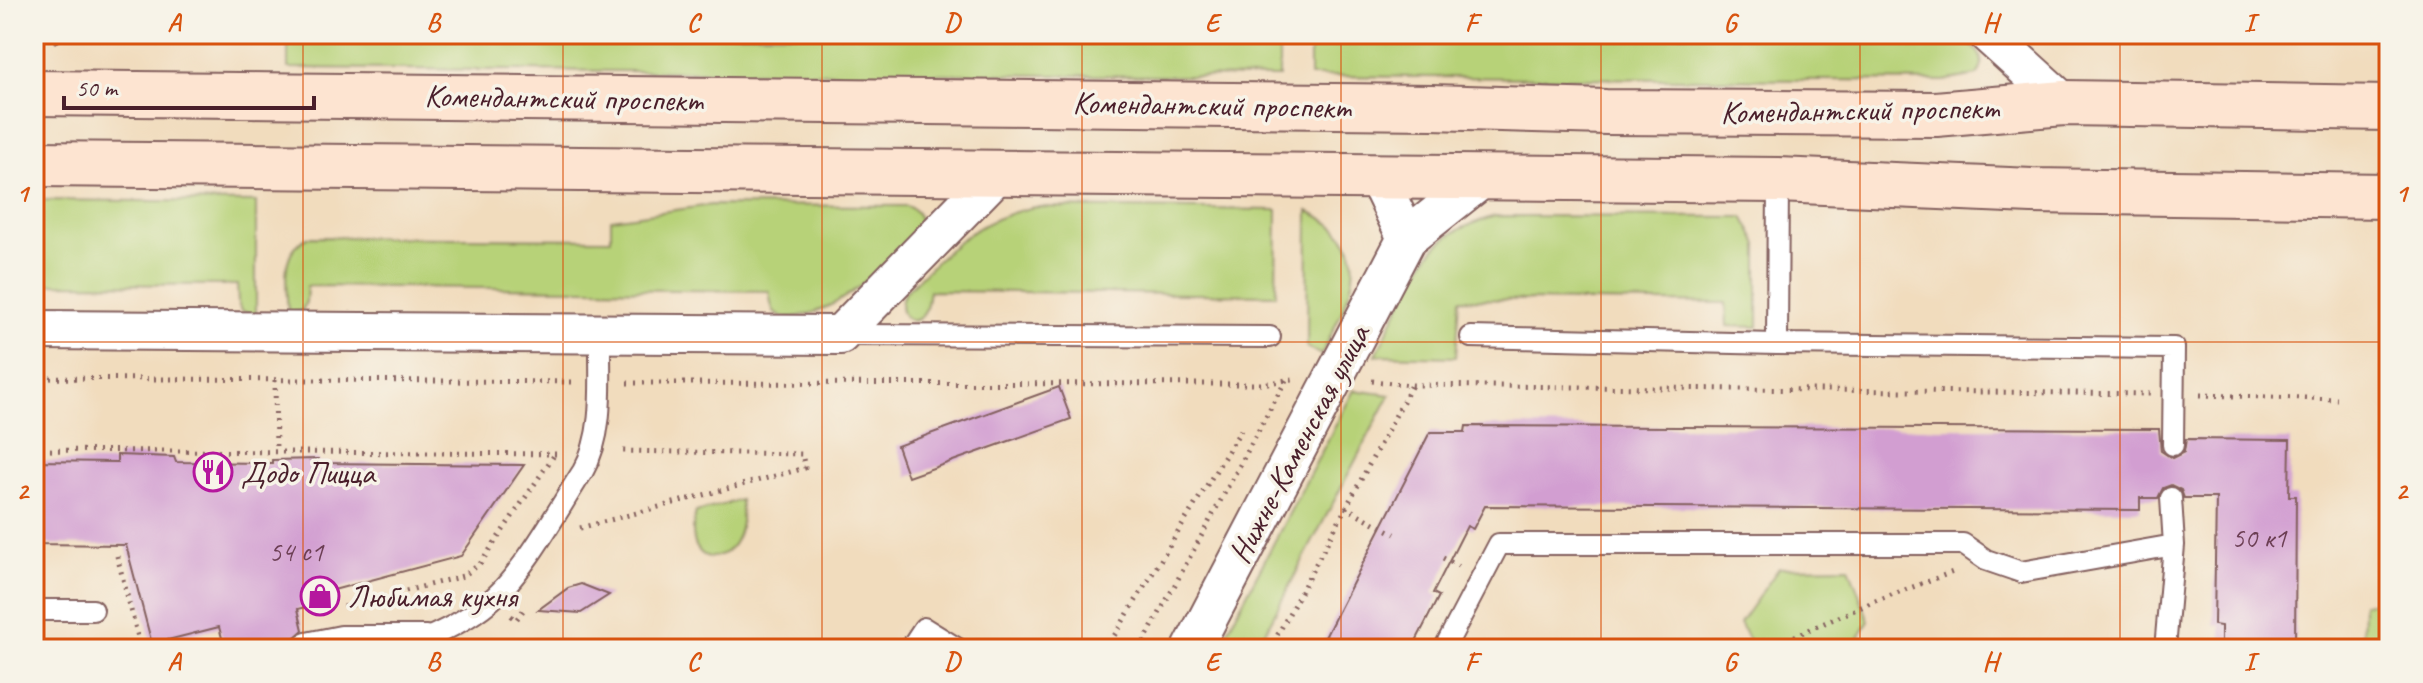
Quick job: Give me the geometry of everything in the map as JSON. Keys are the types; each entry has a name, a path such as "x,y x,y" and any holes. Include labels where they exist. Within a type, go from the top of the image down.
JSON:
{"main road":[{"name":"Комендантский проспект","path":"34,93 1432,107 1606,112 1936,114 2064,103 2389,108"},
{"path":"34,164 1778,180 2032,191 2389,196"}],"street":[{"path":"1988,34 2064,103"},
{"path":"34,330 840,335 997,174"},
{"path":"1377,176 1407,238"},
{"name":"Нижне-Каменская улица","path":"1192,649 1407,238 1484,177"}],"lane":[{"path":"1777,344 1778,180"},
{"path":"404,649 462,622 492,600 507,583 593,454 597,435 600,332"},
{"path":"840,335 1270,337"},
{"path":"1471,337 2174,348 2173,445"},
{"path":"2165,649 2174,545 2171,498"},
{"path":"1444,649 1499,544 1963,544 1986,560 2021,572 2174,545"},
{"path":"34,610 93,610"},
{"path":"910,649 924,628 958,649"},
{"path":"306,643 341,636 432,636"}],"path":[{"path":"54,34 57,43"},
{"path":"34,378 1262,384 1302,378"},
{"path":"275,380 276,452"},
{"path":"1140,649 1286,380"},
{"path":"1370,381 1412,385 2172,394 2337,399"},
{"path":"1270,649 1412,385"},
{"path":"1107,648 1241,430"},
{"path":"34,450 802,454 805,468 577,529"},
{"path":"330,611 463,576 480,564 555,454"},
{"path":"1345,507 1395,534"},
{"path":"117,556 141,649"},
{"path":"1765,649 1875,601 1986,560"},
{"path":"201,649 222,639"}],"green space":[{"path":"288,34 1279,34 1279,77 288,68"},
{"path":"1310,34 1959,34 1978,53 1982,63 1977,75 1944,81 1310,76"},
{"path":"34,200 256,202 256,314 241,311 237,285 34,284"},
{"path":"711,205 906,206 917,213 920,223 917,232 862,285 830,306 794,317 774,312 769,291 307,286 302,311 288,314 288,260 299,243 309,237 611,239 611,219"},
{"path":"1034,207 1277,210 1276,295 929,291 922,316 912,320 904,316 901,306 905,292 962,239 993,220"},
{"path":"1308,211 1331,225 1346,240 1353,257 1349,294 1321,355 1307,347"},
{"path":"1495,216 1743,217 1758,244 1758,327 1727,326 1726,303 1460,299 1456,357 1376,355 1405,294 1433,250 1455,232"},
{"path":"1354,390 1390,395 1256,649 1218,649"},
{"path":"740,500 741,523 736,540 727,552 716,557 705,555 697,548 693,533 696,512"},
{"path":"1849,567 1869,621 1852,649 1753,649 1740,623 1779,568"},
{"path":"2363,603 2389,603 2389,649 2362,649"}],"building":[{"path":"1059,387 1071,419 908,477 897,446"},
{"path":"1466,426 2159,429 2161,451 2172,458 2184,452 2186,439 2290,440 2289,496 2296,496 2295,649 2221,649 2221,626 2214,625 2216,498 2184,498 2181,490 2171,485 2163,488 2158,498 2140,498 2140,510 1485,506 1473,529 1467,526 1433,593 1439,596 1412,649 1319,649 1430,432 1465,432"},
{"path":"117,455 174,457 176,462 272,463 272,460 318,459 318,463 524,465 461,556 326,592 328,601 298,609 303,630 294,638 295,649 225,649 219,627 152,644 126,545 34,544 34,461 117,462"},
{"path":"581,584 609,595 581,613 538,610 568,588"}],"place":[{"name":"Додо Пицца","path":"213,472"},
{"name":"Любимая кухня","path":"320,596"}]}
